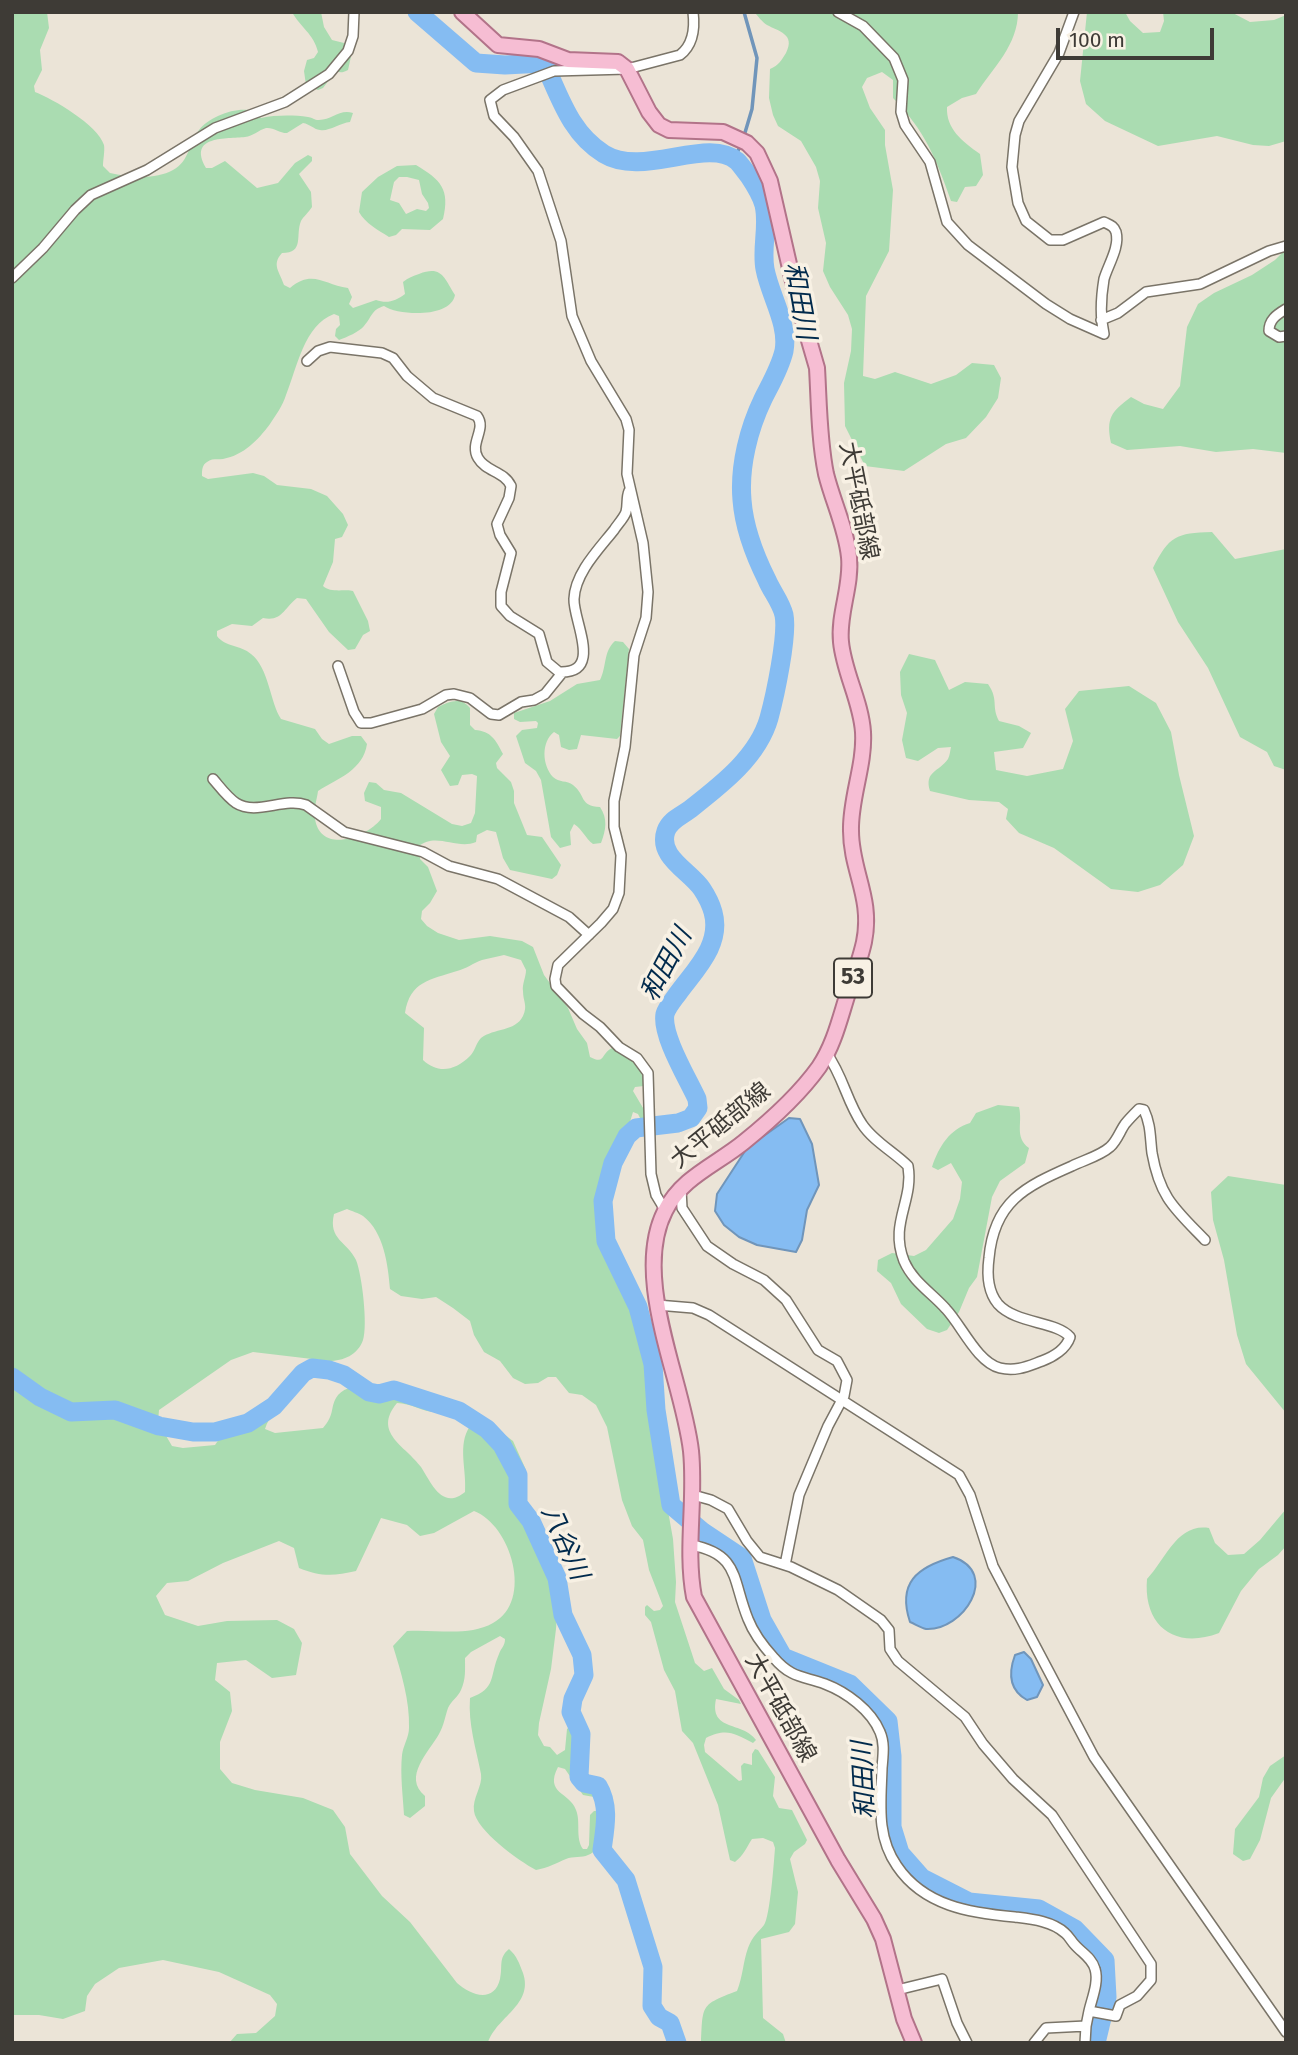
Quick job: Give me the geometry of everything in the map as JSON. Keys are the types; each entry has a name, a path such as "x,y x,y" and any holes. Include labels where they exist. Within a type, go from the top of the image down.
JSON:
{"main road":[{"path":"462,12 498,45 540,49 568,60 612,60 627,69"},
{"name":"大平砥部線","path":"627,69 649,112 659,125 670,130 723,132 747,144 757,153 770,181 797,299 817,368 826,472 847,539 850,576 842,618 841,641 862,717 863,738 850,833 862,885 866,924 856,968 827,1054 818,1069 799,1090 745,1141 691,1178 681,1188 665,1210 654,1244 657,1305 687,1428 693,1495 691,1582 699,1610 838,1860 874,1919 883,1939 904,2020 914,2043"}],"street":[{"path":"12,278 43,248 75,209 92,195 156,165 215,128 287,100 329,74 348,51 353,36 354,12"},
{"path":"665,1210 656,1195 651,1174 648,1073 637,1058 619,1047 556,986 555,979 558,965 613,909 619,893 621,855 614,827 614,801 622,768 634,655 648,605 643,543 627,474 629,430 626,419 591,361 572,316 561,241 538,171 514,137 494,116 490,100 503,90 554,72 627,69 680,55 687,50 694,29 693,12"},
{"path":"838,12 863,26 894,58 903,80 901,112 905,124 930,162 947,222 968,245 1046,304 1070,319 1104,334 1101,320 1104,282 1116,247 1117,234 1114,227 1104,222 1063,240 1050,240 1026,221 1018,203 1012,167 1019,121 1059,53 1074,12"},
{"path":"1101,320 1118,313 1146,292 1200,284 1269,251 1286,246"},
{"path":"1286,309 1269,324 1269,331 1279,337 1286,336"},
{"path":"307,361 317,351 331,347 383,353 393,358 407,376 433,398 477,416 481,426 475,446 477,458 487,468 505,477 511,486 509,498 497,524 511,554 501,592 501,606 510,616 539,634 547,662 551,668 562,673 572,671 580,665 583,655 582,635 574,599 578,580 626,512 629,489"},
{"path":"338,666 354,712 362,723 422,709 446,695 454,694 470,698 491,714 499,715 521,702 534,700 545,694 562,673"},
{"path":"214,779 238,804 257,808 289,802 306,805 344,832 422,852 449,866 498,879 569,917 589,935"},
{"path":"827,1054 838,1069 863,1127 908,1166 909,1193 898,1232 903,1259 912,1276 947,1310 968,1340 998,1368 1016,1370 1049,1358 1068,1344 1070,1338 1063,1330 1016,1316 998,1305 990,1287 988,1270 991,1236 998,1219 1007,1205 1028,1187 1111,1147 1125,1124 1139,1109 1144,1110 1151,1124 1152,1151 1161,1189 1187,1224 1205,1240"},
{"path":"681,1188 682,1208 707,1246 733,1264 764,1280 786,1300 818,1350 837,1360 847,1380 841,1401 799,1495 785,1565"},
{"path":"657,1305 693,1308 709,1315 959,1475 970,1495 993,1566 1094,1756 1286,2032"},
{"path":"693,1495 728,1509 760,1557 785,1565 838,1590 881,1620 889,1630 890,1649 898,1661 965,1717 983,1744 1013,1779 1052,1815 1151,1964 1151,1980 1137,1996 1120,2005 1116,2016 1089,2011"},
{"path":"691,1545 717,1553 727,1561 748,1621 775,1660 796,1677 822,1683 847,1696 861,1706 880,1731 883,1745 880,1816 886,1845 898,1868 929,1897 977,1914 1042,1921 1065,1932 1089,1957 1095,1968 1096,1978 1085,2043"},
{"path":"897,1990 942,1979 967,2043"},
{"path":"1034,2043 1046,2028 1086,2025"}],"green space":[{"path":"12,12 47,12 49,28 40,50 42,70 34,86 35,92 53,100 93,129 104,145 103,166 110,173 150,176 173,170 183,162 203,126 228,112 248,110 261,118 290,116 316,120 344,112 353,113 350,122 327,130 303,123 287,133 266,128 248,136 212,141 205,144 201,157 206,168 225,161 257,188 278,183 295,163 308,155 312,157 312,161 299,174 311,192 312,207 299,226 297,247 282,253 277,261 277,269 284,285 290,288 298,282 312,279 348,288 352,297 349,304 353,308 376,300 388,302 398,298 405,294 403,282 433,271 442,275 455,295 444,308 424,313 401,312 384,306 374,312 362,328 339,340 335,336 340,325 339,316 334,314 324,320 309,337 283,402 265,430 244,450 231,457 209,461 203,468 202,476 208,479 253,473 264,476 277,485 311,489 327,496 343,514 348,525 342,537 335,539 333,562 323,586 333,590 353,591 370,631 363,635 355,649 348,650 329,632 306,599 297,598 279,616 263,618 252,626 232,624 217,631 217,636 224,642 247,651 257,660 266,676 281,719 315,729 329,744 352,736 361,736 367,744 365,753 355,767 318,791 315,819 319,830 326,837 335,840 356,836 366,832 381,819 381,807 365,801 364,793 369,782 376,783 384,790 401,793 452,824 462,826 471,823 475,813 477,776 462,775 458,785 450,786 441,770 450,756 441,742 434,714 438,707 459,701 470,708 470,725 475,730 485,732 498,744 503,754 496,763 497,768 511,782 514,803 527,835 542,837 561,865 552,879 510,870 503,858 496,832 487,830 477,835 476,842 469,844 426,842 419,846 420,859 428,867 437,891 422,911 421,919 438,933 459,940 490,936 522,941 533,947 544,975 568,1008 577,1029 587,1043 590,1057 601,1059 612,1048 629,1059 641,1073 644,1086 635,1087 633,1091 646,1113 646,1120 642,1122 638,1114 633,1112 629,1125 619,1133 619,1144 608,1154 600,1180 598,1198 602,1242 631,1301 646,1352 654,1432 673,1539 675,1602 695,1663 704,1671 712,1668 724,1689 741,1704 716,1699 717,1717 750,1734 756,1740 753,1743 735,1734 719,1733 706,1738 705,1752 739,1781 742,1780 741,1766 744,1763 752,1765 752,1754 755,1749 758,1750 775,1777 773,1796 779,1808 792,1810 807,1840 790,1859 798,1892 795,1924 789,1932 761,1939 763,2018 783,2034 786,2043 701,2043 702,2021 706,2008 716,2000 737,1991 748,1948 766,1920 775,1848 773,1842 763,1838 752,1839 735,1862 730,1860 718,1805 693,1743 682,1731 675,1691 664,1670 651,1622 645,1615 647,1605 654,1611 663,1606 649,1570 643,1540 632,1526 622,1500 607,1427 596,1405 582,1395 569,1393 556,1377 525,1384 513,1378 500,1361 484,1352 474,1335 470,1321 436,1297 422,1299 401,1296 390,1289 386,1260 376,1231 363,1216 347,1209 334,1214 333,1223 336,1235 356,1260 360,1276 365,1324 363,1340 358,1350 340,1360 329,1361 253,1352 231,1360 159,1410 158,1422 172,1446 183,1448 215,1445 228,1426 282,1394 284,1397 265,1429 275,1433 323,1428 336,1398 344,1390 356,1386 387,1388 444,1399 451,1405 438,1412 397,1403 388,1423 394,1438 415,1459 433,1487 450,1498 465,1492 463,1449 470,1426 493,1426 513,1441 526,1470 520,1501 532,1515 544,1551 557,1573 559,1587 551,1669 538,1735 544,1746 550,1747 557,1755 565,1750 567,1729 572,1725 576,1730 578,1779 582,1787 595,1792 594,1797 583,1795 565,1769 558,1767 554,1783 576,1810 579,1840 583,1849 587,1849 589,1845 590,1815 594,1811 601,1811 603,1829 600,1842 588,1855 569,1858 536,1870 499,1844 477,1819 474,1806 481,1774 471,1727 470,1698 485,1690 491,1681 505,1641 500,1636 465,1658 461,1690 449,1706 441,1731 417,1773 416,1781 425,1796 425,1806 410,1818 404,1815 401,1763 409,1731 409,1718 393,1646 407,1631 473,1630 493,1623 505,1612 513,1598 513,1564 498,1531 487,1519 474,1511 434,1533 420,1536 407,1525 381,1518 356,1571 341,1574 321,1574 299,1568 294,1548 279,1541 223,1563 188,1581 167,1583 156,1596 165,1615 198,1626 227,1621 277,1620 294,1629 302,1643 296,1675 272,1678 246,1660 217,1663 215,1680 230,1692 232,1711 220,1742 220,1769 232,1783 303,1798 333,1810 345,1827 350,1854 382,1896 410,1922 457,1983 475,1994 493,1992 500,1979 503,1956 509,1949 523,1973 525,1984 519,2002 498,2026 488,2043 229,2043 237,2034 256,2033 275,2016 277,2004 270,1995 219,1972 163,1960 119,1968 95,1984 87,1996 85,2011 63,2019 39,2015 12,2015","holes":["504,955 521,960 526,970 523,988 525,1006 519,1021 481,1038 470,1056 452,1068 441,1069 423,1060 424,1028 405,1013 411,994 423,983 482,960"]},
{"path":"292,12 321,12 324,27 332,40 344,43 352,52 348,70 339,72 333,66 327,69 329,80 318,90 306,85 304,71 307,60 314,58 318,52 316,46"},
{"path":"754,12 1018,12 1017,24 1009,46 976,94 947,107 952,128 980,154 983,175 976,186 965,187 957,202 951,201 921,134 893,98 893,80 882,72 867,78 862,87 870,108 885,130 893,190 889,251 866,296 863,376 875,379 895,372 931,384 956,375 972,363 994,365 1001,378 998,398 986,417 966,438 946,444 904,471 865,466 845,426 844,383 851,351 852,329 848,315 823,271 826,243 818,208 820,181 816,167 801,141 778,126 769,98 770,69 780,62 789,47 789,41 780,31 765,24"},
{"path":"1087,12 1125,12 1143,33 1160,32 1164,21 1163,12 1231,12 1250,22 1274,20 1286,15 1286,141 1269,146 1253,145 1217,136 1158,146 1105,121 1086,104 1080,81"},
{"path":"416,165 442,186 445,200 443,219 430,230 402,229 389,237 368,223 359,212 362,192 378,177 397,166","holes":["399,177 419,180 429,208 426,211 417,209 406,214 399,203 390,200 394,182"]},
{"path":"1286,249 1286,453 1253,449 1216,452 1180,446 1127,450 1111,443 1110,421 1124,402 1131,397 1163,409 1180,386 1187,327 1198,304 1214,293 1252,275"},
{"path":"1212,532 1235,559 1286,549 1286,770 1274,766 1267,752 1240,737 1208,668 1178,622 1153,568 1164,549 1175,538"},
{"path":"615,641 623,642 629,649 620,736 617,739 581,735 577,749 569,750 561,747 559,735 554,732 545,747 545,760 553,777 571,783 589,805 600,807 605,820 601,843 593,844 574,824 570,832 571,845 560,848 551,837 541,780 536,771 525,763 516,736 522,730 537,728 538,723 520,722 514,719 514,713 550,701 577,684 600,680 609,650"},
{"path":"909,654 935,660 949,690 965,682 988,684 999,721 1019,726 1031,733 1023,748 994,752 996,770 1027,776 1063,769 1073,741 1065,709 1079,691 1129,686 1156,703 1171,732 1194,836 1183,865 1160,885 1138,892 1111,889 1054,848 1019,833 1006,819 1008,809 999,802 969,800 930,791 929,779 948,759 951,747 938,748 918,761 906,758 902,740 907,713 901,695 900,672"},
{"path":"998,1105 1019,1107 1020,1134 1029,1148 1025,1163 1000,1181 992,1197 977,1277 947,1330 939,1333 927,1329 901,1304 891,1283 877,1271 878,1260 892,1253 914,1256 926,1250 953,1219 962,1182 951,1163 938,1170 932,1167 935,1159 951,1134 970,1123 976,1113"},
{"path":"1228,1176 1286,1185 1286,1413 1246,1364 1237,1335 1224,1260 1213,1220 1211,1192"},
{"path":"1286,1509 1286,1546 1259,1569 1241,1591 1219,1633 1189,1638 1176,1636 1156,1621 1147,1596 1147,1579 1180,1537 1188,1531 1209,1528 1215,1543 1228,1555 1244,1554 1260,1540"},
{"path":"1286,1755 1286,1777 1271,1798 1260,1840 1250,1859 1243,1861 1233,1854 1235,1829 1259,1797 1263,1778 1270,1766"}],"water":[{"path":"789,1118 800,1119 812,1144 819,1185 807,1210 802,1240 796,1252 757,1245 739,1237 724,1225 715,1211 717,1194 747,1148"},
{"path":"953,1557 967,1565 974,1575 975,1587 971,1600 953,1621 940,1627 926,1629 910,1622 906,1597 913,1579 929,1566"},
{"path":"1024,1652 1031,1659 1043,1685 1037,1697 1027,1700 1013,1686 1011,1675 1015,1655"}],"waterway":[{"name":"和田川","path":"417,12 476,63 544,63 574,125 604,154 637,162 692,154 725,155 740,164 763,201 766,221 765,269 782,320 785,341 780,363 749,435 741,487 745,521 754,551 784,615 783,651 769,718 756,745 737,769 673,821 666,831 664,840 670,856 702,889 712,909 715,924 714,935 706,955 665,1014 671,1045 697,1099 698,1108 691,1118 678,1123 636,1128 627,1136 613,1163 603,1201 606,1241 638,1307 653,1364 656,1410 671,1505 703,1532 742,1558 762,1620 783,1657 850,1684 888,1721 892,1756 892,1827 900,1853 922,1878 969,1902 1039,1909 1075,1929 1105,1960 1107,1997 1096,2043"},
{"path":"744,12 757,58 752,109 744,136"},
{"path":"735,159 741,143"},
{"name":"八谷川","path":"12,1377 40,1397 71,1412 115,1410 159,1426 193,1432 215,1432 248,1423 274,1406 303,1373 312,1368 344,1375 369,1392 379,1394 394,1390 459,1411 487,1429 502,1445 518,1475 518,1504 531,1521 557,1578 563,1615 582,1655 584,1675 573,1699 571,1712 581,1734 579,1777 584,1783 598,1786 602,1794 606,1817 602,1850 626,1880 653,1967 652,2006 659,2017 670,2023 677,2043"}]}
